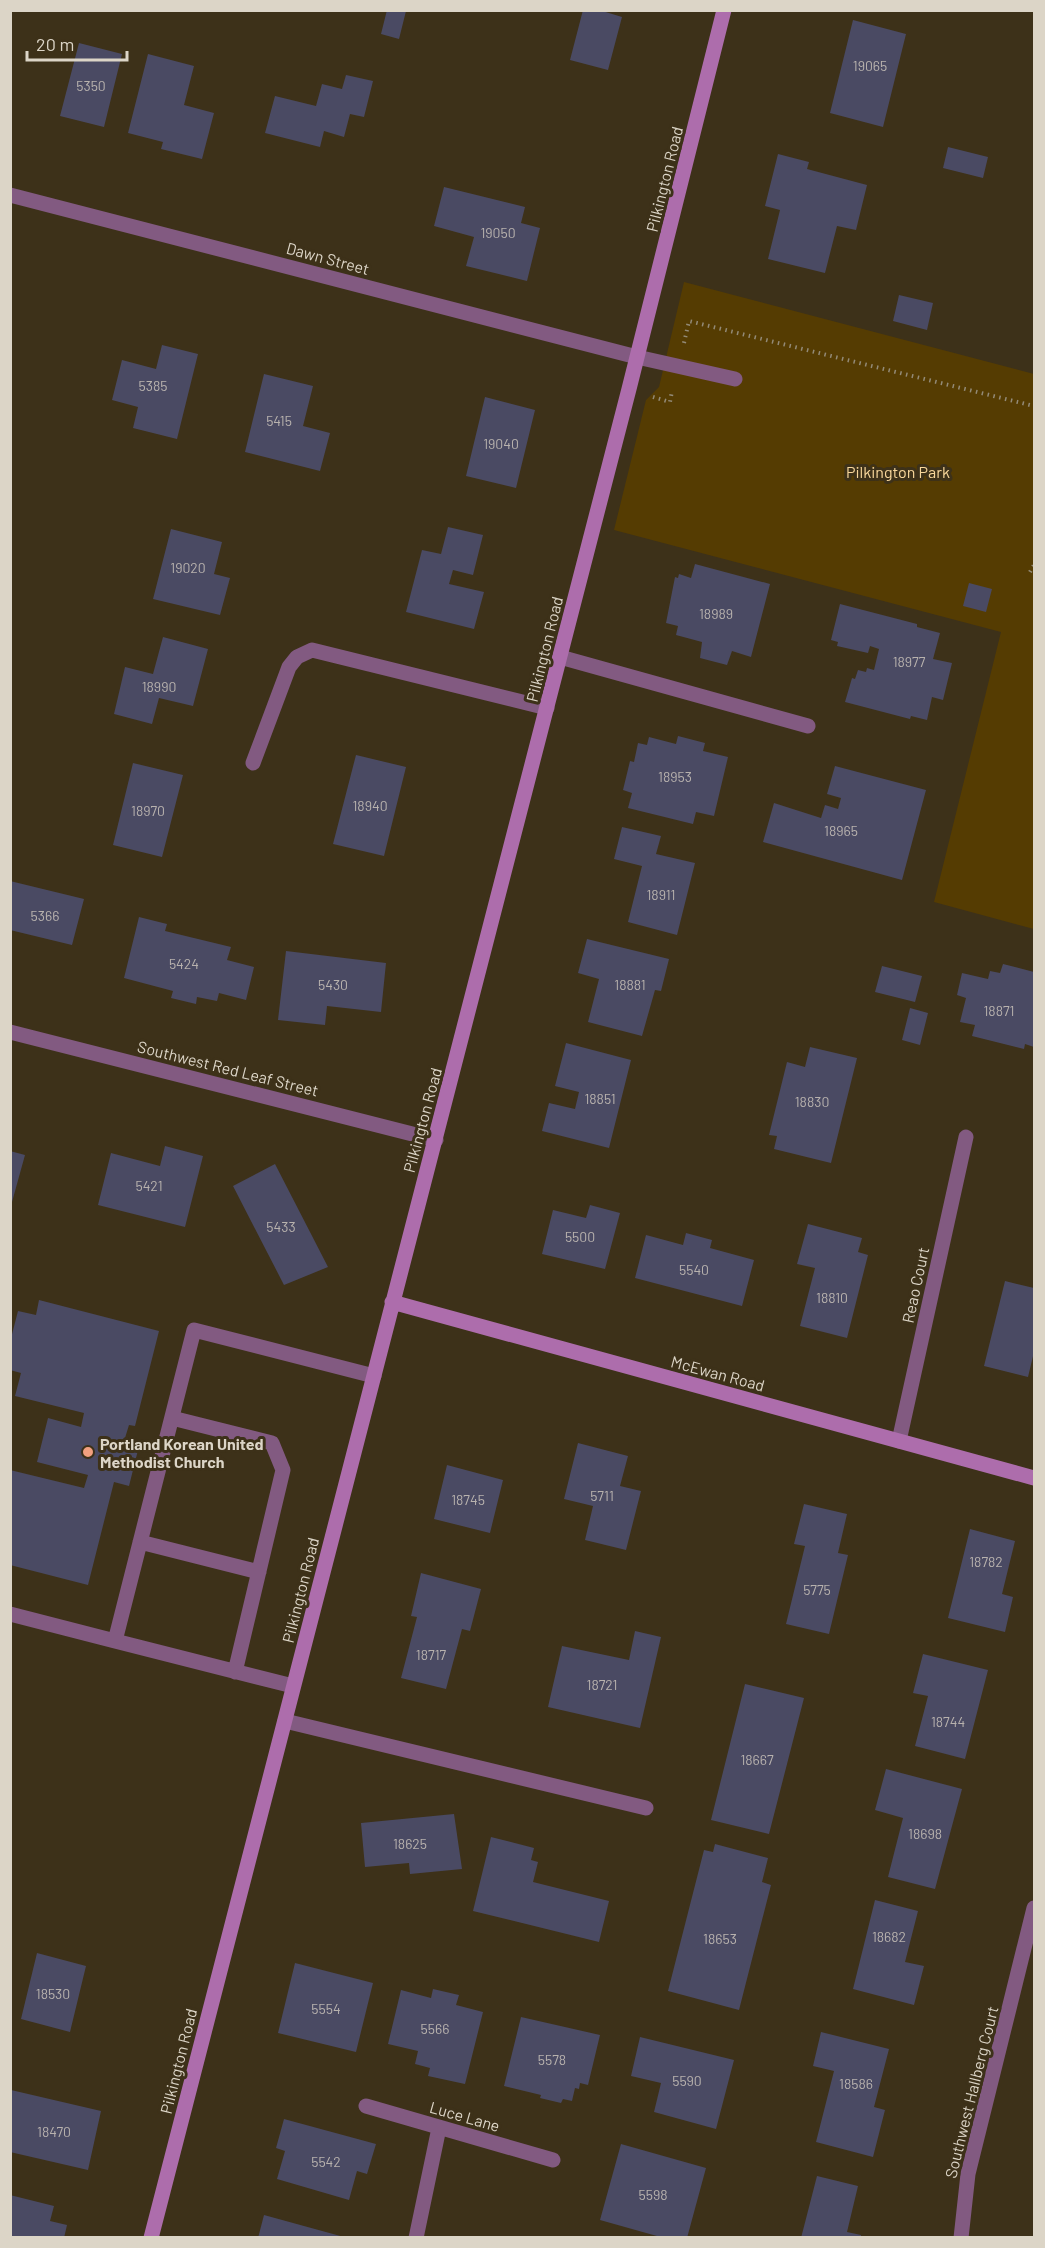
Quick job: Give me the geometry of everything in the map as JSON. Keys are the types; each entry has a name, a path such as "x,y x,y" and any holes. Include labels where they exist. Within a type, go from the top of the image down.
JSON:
{"street":[{"name":"Pilkington Road","path":"151,2238 638,357 724,10"},
{"name":"Dawn Street","path":"10,195 638,357 735,379"},
{"path":"253,763 289,667 297,657 312,650 547,708"},
{"path":"560,657 808,726"},
{"name":"Southwest Red Leaf Street","path":"10,1032 436,1140"},
{"name":"Reao Court","path":"899,1441 966,1137"},
{"name":"McEwan Road","path":"393,1302 1035,1478"},
{"path":"115,1641 194,1330 374,1376"},
{"path":"172,1418 272,1443 283,1470 235,1672"},
{"path":"140,1542 259,1572"},
{"path":"10,1614 293,1686"},
{"path":"285,1721 646,1808"},
{"name":"Southwest Hallberg Court","path":"961,2238 968,2174 1029,1957 1035,1908"},
{"name":"Luce Lane","path":"366,2106 553,2160"},
{"path":"416,2238 439,2128"}],"path":[{"path":"629,389 670,402 689,321 1035,406"},
{"path":"1030,572 1035,565"}],"green space":[{"name":"Pilkington Park","path":"684,282 1034,374 1034,929 934,902 1001,632 614,530 646,400 659,387"}],"building":[{"path":"387,10 406,11 399,39 381,34"},
{"path":"583,10 599,10 622,17 608,70 570,60"},
{"path":"853,20 906,34 883,127 830,113"},
{"path":"79,43 122,54 104,127 60,116"},
{"path":"148,54 194,66 184,105 214,113 202,159 161,149 163,142 128,133"},
{"path":"346,75 373,81 364,117 350,114 344,137 324,131 320,147 265,133 275,96 316,106 322,84 342,89"},
{"path":"948,147 988,157 983,178 943,168"},
{"path":"778,154 809,162 807,169 867,185 856,230 837,226 825,273 768,259 780,210 765,206"},
{"path":"444,187 525,207 521,223 540,228 527,281 466,266 474,237 434,226"},
{"path":"899,295 933,303 927,330 893,321"},
{"path":"162,345 198,354 177,439 133,428 138,407 112,400 122,360 156,369"},
{"path":"264,374 313,386 303,426 330,433 320,471 245,452"},
{"path":"485,397 535,410 516,488 466,476"},
{"path":"448,527 483,535 473,575 453,570 449,584 484,592 474,629 406,612 422,550 441,554"},
{"path":"171,529 222,542 214,574 230,578 220,615 153,599"},
{"path":"695,564 770,584 751,657 732,651 727,665 700,658 702,642 676,635 678,626 666,623 675,577 678,578 679,574 691,578"},
{"path":"969,583 992,589 986,612 963,606"},
{"path":"840,604 917,624 917,627 940,633 933,659 952,663 943,700 932,697 927,720 911,716 910,719 845,702 852,678 855,679 858,670 866,672 867,668 874,670 879,649 870,646 868,653 837,646 838,642 831,640"},
{"path":"163,637 208,649 193,706 159,698 152,724 114,714 125,667 153,674"},
{"path":"678,736 705,743 703,751 728,757 714,816 696,812 693,824 628,808 632,793 623,790 630,761 634,762 638,743 647,745 649,737 676,744"},
{"path":"356,755 406,767 384,856 333,844"},
{"path":"133,763 183,775 162,857 113,845"},
{"path":"835,766 926,790 902,880 763,842 774,803 821,818 825,805 838,809 841,798 827,794"},
{"path":"622,827 661,836 656,854 695,863 677,935 628,922 642,866 614,859"},
{"path":"10,881 84,899 72,945 10,930"},
{"path":"139,917 167,924 165,931 231,947 227,960 254,967 246,1000 219,993 217,1001 197,997 196,1004 171,998 173,991 124,978"},
{"path":"587,939 669,959 661,991 655,990 642,1036 588,1022 599,979 578,973"},
{"path":"286,951 386,963 381,1012 327,1006 325,1025 278,1020"},
{"path":"1003,964 1034,972 1034,1047 1025,1044 1024,1049 972,1036 975,1025 960,1022 966,998 957,995 962,973 988,979 990,971 1000,973"},
{"path":"882,966 922,976 915,1002 875,992"},
{"path":"910,1008 928,1013 920,1045 902,1040"},
{"path":"566,1043 631,1060 609,1148 542,1131 549,1103 575,1109 579,1092 555,1086"},
{"path":"810,1047 857,1058 831,1163 774,1149 777,1136 769,1135 787,1062 805,1067"},
{"path":"165,1146 203,1156 185,1227 98,1205 111,1153 160,1166"},
{"path":"10,1151 25,1155 12,1202 10,1202"},
{"path":"275,1164 328,1267 284,1285 233,1186"},
{"path":"590,1205 620,1213 605,1269 542,1254 553,1210 586,1218"},
{"path":"808,1224 862,1238 858,1252 868,1255 847,1338 800,1326 815,1268 797,1264"},
{"path":"686,1233 712,1240 710,1248 754,1260 742,1306 635,1278 646,1235 683,1245"},
{"path":"1005,1281 1034,1288 1034,1352 1028,1377 984,1366"},
{"name":"Portland Korean United Methodist Church","path":"39,1300 159,1331 135,1426 129,1425 125,1438 140,1442 129,1486 114,1482 88,1585 10,1565 10,1470 84,1488 88,1475 37,1462 48,1418 81,1427 84,1413 15,1396 21,1373 10,1370 10,1342 18,1311 36,1315"},
{"path":"578,1443 628,1456 620,1486 641,1491 626,1550 585,1540 593,1506 564,1499"},
{"path":"447,1465 503,1480 490,1533 434,1519"},
{"path":"804,1504 847,1514 838,1553 848,1555 829,1634 786,1624 805,1546 794,1544"},
{"path":"970,1529 1015,1541 1002,1594 1013,1597 1005,1632 948,1618"},
{"path":"421,1573 481,1589 470,1631 462,1629 446,1689 401,1678 417,1617 411,1616"},
{"path":"635,1631 661,1637 640,1728 548,1707 562,1646 629,1660"},
{"path":"923,1654 988,1670 965,1759 915,1746 928,1696 913,1693"},
{"path":"745,1684 804,1698 769,1834 711,1820"},
{"path":"886,1769 962,1789 935,1889 888,1877 903,1818 875,1810"},
{"path":"454,1814 462,1869 410,1874 409,1863 365,1867 361,1823"},
{"path":"491,1837 534,1848 531,1860 538,1862 533,1882 609,1901 599,1942 473,1911"},
{"path":"715,1844 768,1858 762,1882 771,1885 739,2010 668,1991 704,1850 713,1852"},
{"path":"875,1900 918,1911 905,1962 924,1966 914,2005 853,1989"},
{"path":"37,1953 86,1966 70,2032 21,2019"},
{"path":"295,1963 373,1983 356,2052 278,2033"},
{"path":"433,1989 459,1995 456,2005 483,2012 465,2084 428,2076 430,2068 415,2064 418,2051 388,2044 401,1990 431,1998"},
{"path":"521,2017 600,2035 588,2085 580,2083 579,2089 575,2088 572,2101 563,2099 561,2103 540,2098 541,2095 504,2086"},
{"path":"821,2032 889,2049 874,2107 885,2110 873,2157 816,2142 834,2071 813,2066"},
{"path":"640,2037 734,2060 716,2129 654,2112 661,2083 631,2076"},
{"path":"11,2090 101,2111 88,2170 10,2152"},
{"path":"284,2119 376,2144 367,2174 357,2171 349,2200 277,2179 285,2151 276,2148"},
{"path":"621,2144 706,2168 687,2238 664,2238 600,2220"},
{"path":"817,2176 858,2186 847,2232 861,2235 861,2238 801,2238"},
{"path":"10,2195 54,2206 50,2221 67,2225 64,2238 10,2238"},
{"path":"264,2215 344,2237 344,2238 258,2238"}],"place":[{"name":"Portland Korean United Methodist Church","path":"88,1452"}]}
